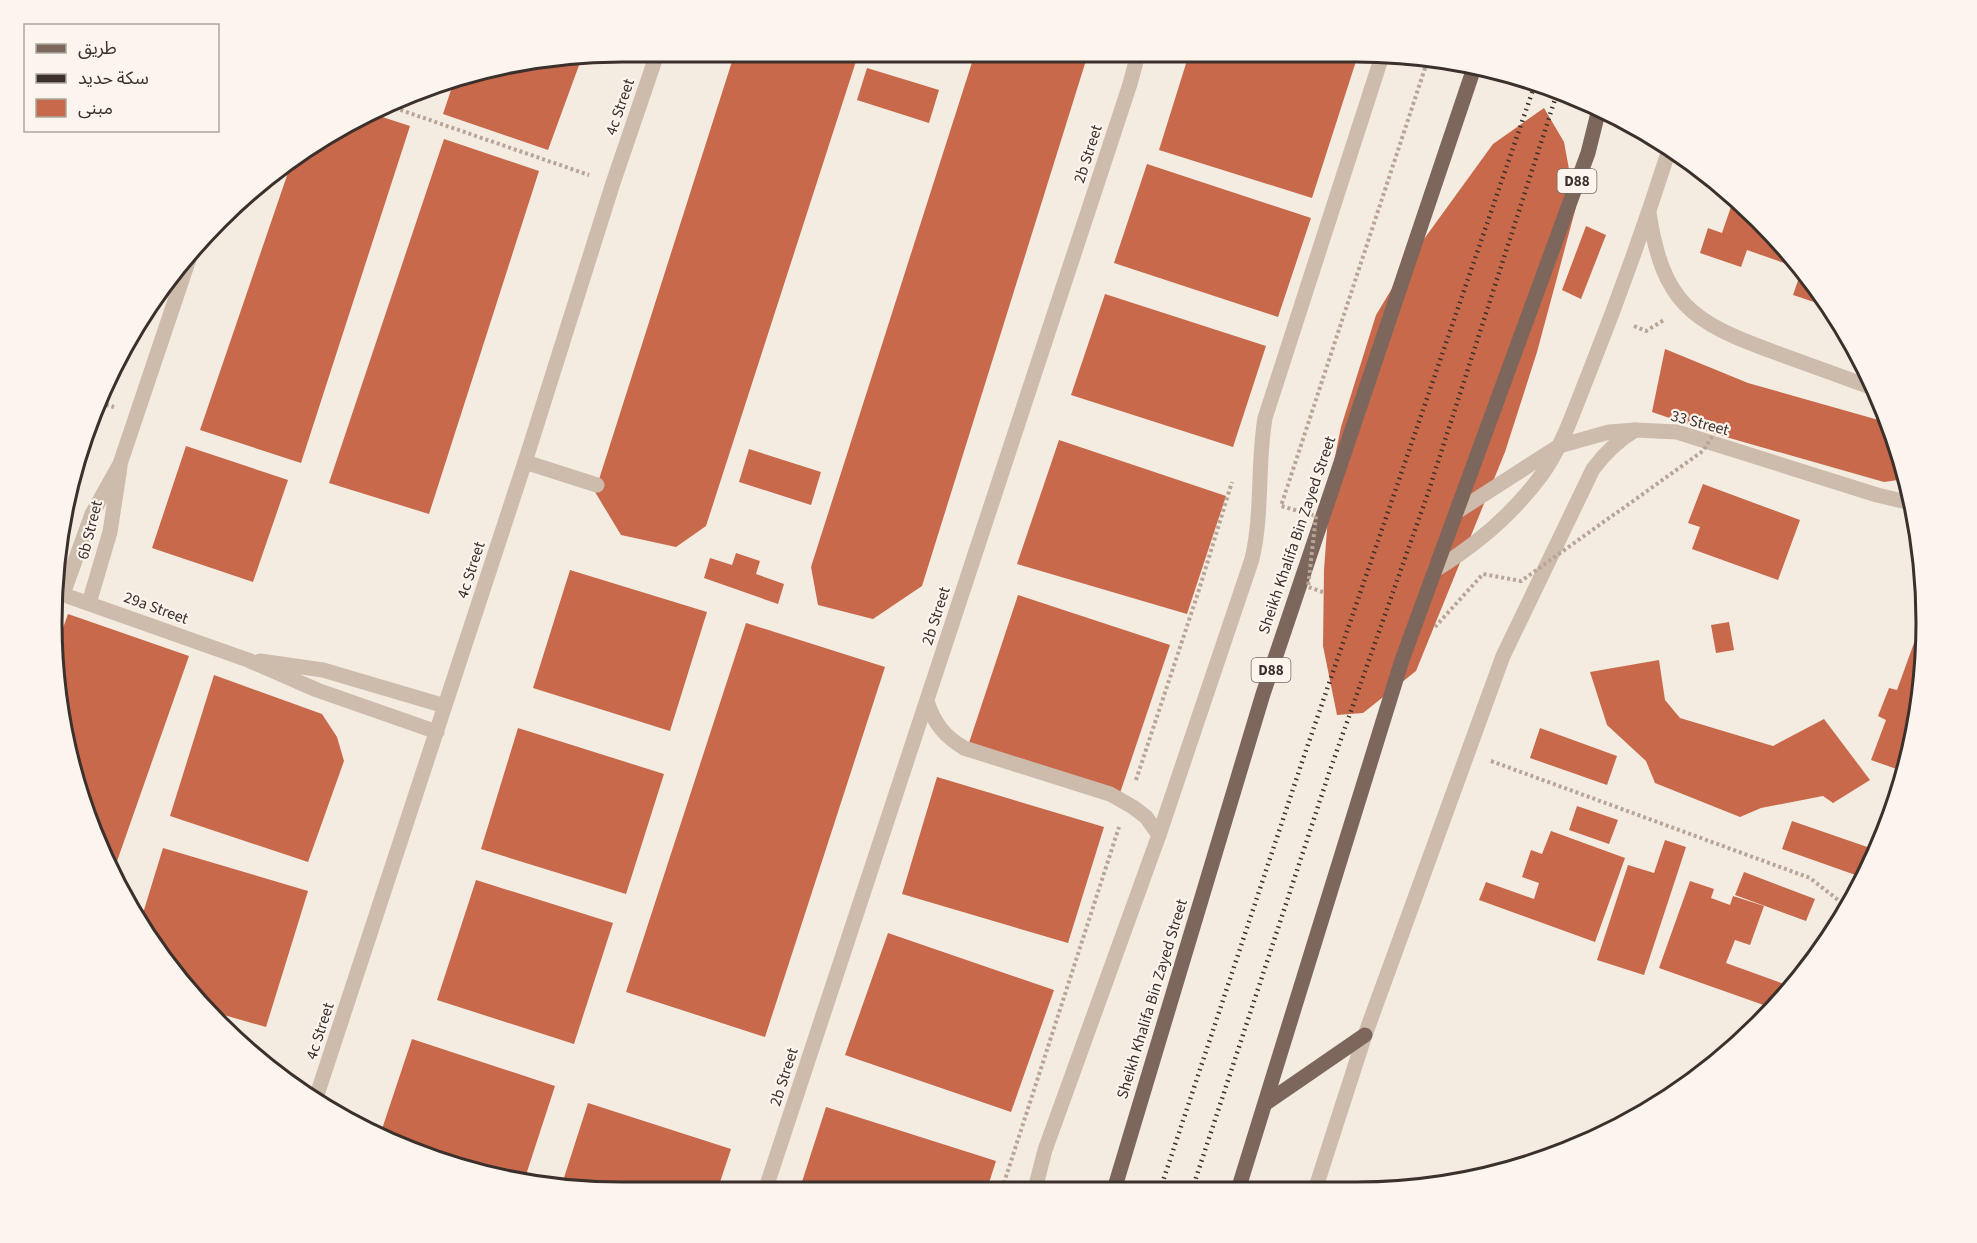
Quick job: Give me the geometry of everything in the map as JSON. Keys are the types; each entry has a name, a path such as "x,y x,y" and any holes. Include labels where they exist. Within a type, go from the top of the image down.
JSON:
{"main road":[{"name":"Sheikh Khalifa Bin Zayed Street","path":"1116,1182 1263,694 1472,74"},
{"name":"D88","path":"1241,1182 1402,660 1588,153 1597,116"},
{"path":"1266,1103 1365,1035"}],"street":[{"name":"4c Street","path":"318,1092 654,62"},
{"name":"2b Street","path":"768,1182 1127,95 1136,62"},
{"path":"1037,1182 1045,1150 1159,835 1252,559 1259,517 1259,464 1265,417 1380,63"},
{"path":"1436,570 1461,555 1506,517 1544,471 1559,446 1612,316 1667,156"},
{"path":"1649,213 1654,247 1668,281 1690,310 1704,322 1734,338 1863,384"},
{"name":"6b Street","path":"89,603 110,532 120,464 185,271"},
{"path":"174,285 178,291"},
{"path":"1318,1182 1365,1035 1503,656 1593,469 1618,440 1635,430"},
{"name":"33 Street","path":"1458,511 1559,446 1600,434 1635,430 1677,432 1902,501"},
{"path":"525,462 597,485"},
{"name":"6b Street","path":"63,580 92,514 120,464"},
{"name":"29a Street","path":"63,594 248,660 317,690 437,732"},
{"name":"29a Street","path":"248,660 323,670 445,706"},
{"path":"927,701 931,715 939,728 949,739 964,748 1110,794 1146,818 1159,835"}],"path":[{"path":"1323,592 1308,587 1316,516 1281,506 1426,66"},
{"path":"397,109 613,183"},
{"path":"1612,316 1646,331 1667,318"},
{"path":"1435,627 1483,574 1521,582 1703,451 1714,433"},
{"path":"1004,1182 1198,593 1235,473"},
{"path":"1468,753 1810,878 1841,901"}],"building":[{"path":"732,62 856,62 706,526 676,547 621,535 595,492"},
{"path":"972,62 1086,62 922,586 873,619 818,605 811,567"},
{"path":"1186,62 1356,62 1312,198 1159,150"},
{"path":"580,63 548,150 443,114 452,88 512,72"},
{"path":"867,68 939,90 929,123 857,100"},
{"path":"1544,108 1564,142 1576,207 1537,352 1505,452 1416,671 1363,713 1337,715 1323,646 1324,570 1331,476 1341,427 1376,315 1411,257 1493,144"},
{"path":"380,116 410,126 301,463 200,430 288,172 341,137"},
{"path":"444,139 539,171 429,514 329,483"},
{"path":"1147,164 1311,218 1278,317 1114,263"},
{"path":"1731,206 1786,264 1747,250 1741,267 1700,253 1708,228 1722,233"},
{"path":"1586,226 1606,235 1581,299 1562,290"},
{"path":"1799,279 1816,303 1793,295"},
{"path":"1105,294 1266,346 1233,447 1071,395"},
{"path":"1665,349 1748,383 1878,420 1897,480 1884,482 1719,435 1652,412"},
{"path":"1059,440 1226,496 1187,614 1017,564"},
{"path":"186,446 288,480 253,582 152,548"},
{"path":"749,449 821,472 811,505 739,482"},
{"path":"1703,484 1800,520 1778,580 1692,549 1700,527 1688,523"},
{"path":"736,553 760,561 756,574 784,584 778,604 704,578 710,558 732,565"},
{"path":"570,570 707,612 670,731 533,688"},
{"path":"1018,595 1170,645 1120,793 969,743"},
{"path":"68,614 189,656 116,863 91,802 72,731 66,695 62,630"},
{"path":"1729,622 1734,650 1716,653 1711,625"},
{"path":"746,623 885,667 765,1037 626,992"},
{"path":"1915,640 1911,695 1895,769 1871,760 1886,720 1878,716 1889,688 1897,690"},
{"path":"1659,660 1665,700 1680,718 1773,746 1824,719 1870,780 1833,803 1823,796 1761,808 1740,817 1655,783 1646,761 1607,725 1590,672"},
{"path":"214,675 322,714 337,737 344,761 308,862 170,816"},
{"path":"518,728 664,774 626,894 481,849"},
{"path":"1540,728 1617,756 1607,785 1530,758"},
{"path":"937,777 1104,827 1068,943 902,894"},
{"path":"1577,806 1618,820 1609,844 1569,830"},
{"path":"1792,821 1868,847 1855,875 1782,849"},
{"path":"1551,831 1625,858 1595,942 1479,900 1486,882 1534,899 1539,883 1522,877 1531,850 1542,854"},
{"path":"1665,840 1686,847 1644,975 1597,960 1628,865 1654,873"},
{"path":"163,848 308,891 266,1027 224,1015 200,991 177,962 143,912"},
{"path":"1744,872 1815,899 1806,921 1735,895"},
{"path":"476,880 613,923 574,1044 437,1000"},
{"path":"1690,881 1714,889 1711,898 1730,905 1733,896 1764,906 1750,945 1735,940 1726,963 1783,984 1763,1005 1659,968"},
{"path":"888,933 1054,990 1011,1112 845,1055"},
{"path":"412,1039 555,1086 526,1173 441,1152 382,1128"},
{"path":"588,1103 731,1149 720,1182 622,1182 564,1178"},
{"path":"826,1107 996,1161 989,1182 802,1182"}],"railway":[{"path":"1163,1182 1301,765 1533,90"},
{"path":"1195,1182 1329,773 1427,496 1555,98"}]}
